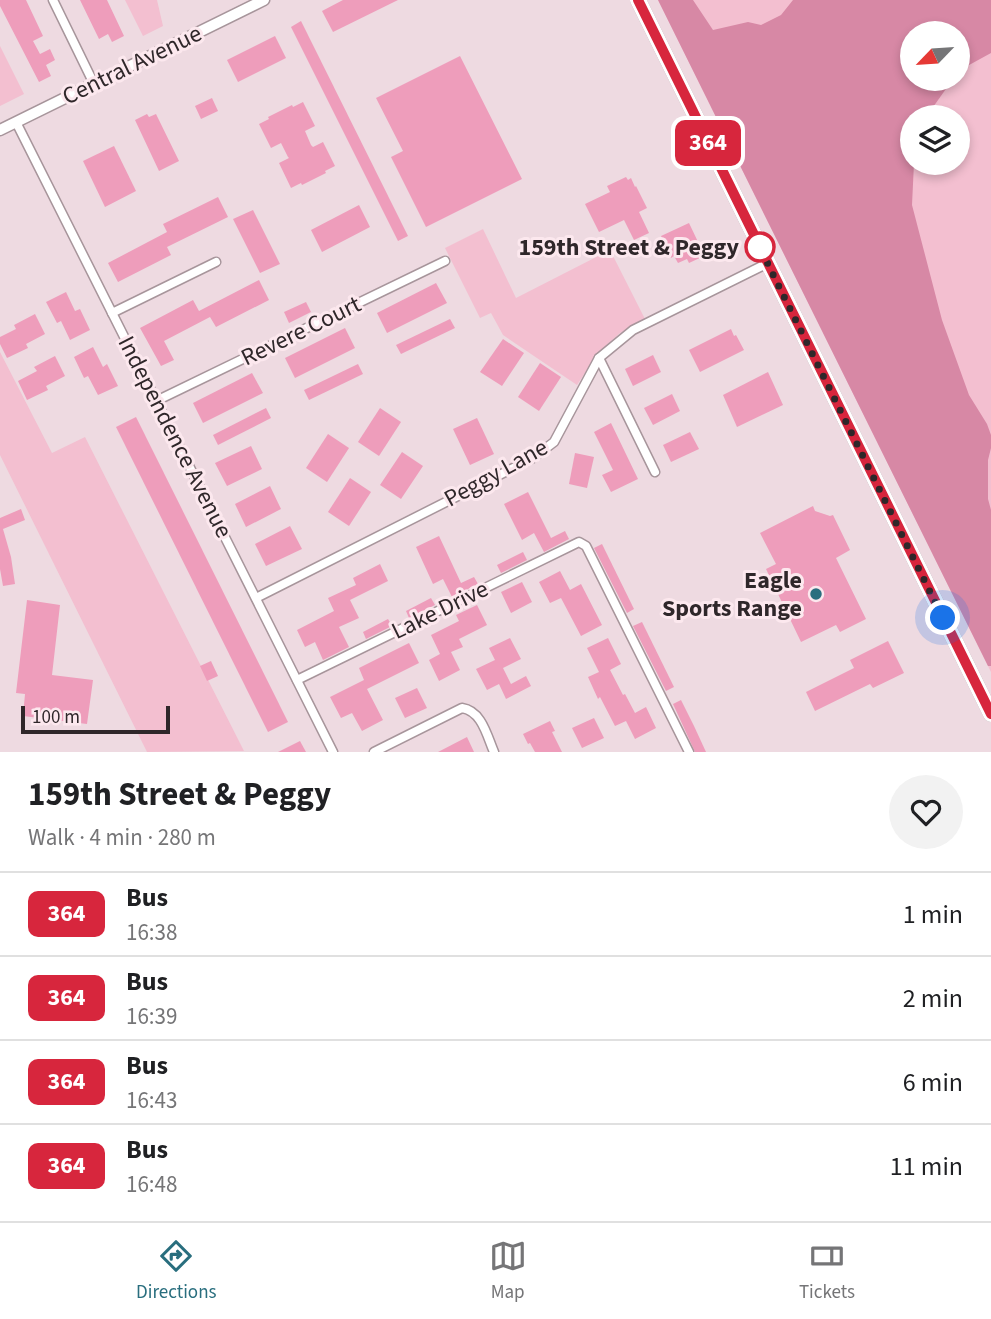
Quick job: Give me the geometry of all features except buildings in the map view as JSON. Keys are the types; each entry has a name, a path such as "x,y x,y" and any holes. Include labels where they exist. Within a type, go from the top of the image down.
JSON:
{"main road":[{"path":"638,0 991,714"}],"street":[{"path":"52,0 94,84"},
{"name":"Central Avenue","path":"0,130 264,0"},
{"name":"Independence Avenue","path":"16,122 333,752"},
{"name":"Revere Court","path":"156,401 445,261"},
{"path":"112,313 216,262"},
{"name":"Peggy Lane","path":"256,598 533,458 554,442 599,358 633,330 768,263"},
{"path":"599,358 655,472"},
{"name":"Lake Drive","path":"297,680 575,543 583,543 689,752"},
{"path":"374,752 463,708 477,714 494,752"}],"shaded area":[{"path":"125,0 157,0 163,26 143,36"},
{"path":"658,0 991,0 991,672"},
{"path":"658,0 693,0 713,30 748,22 761,25 781,15 793,0 991,0 991,53 970,65 970,21 900,21 900,91 944,91 935,105 900,105 900,175 913,175 912,205 942,320 969,395 991,435 988,499 991,510 991,666 988,666"},
{"path":"0,46 24,94 0,106"},
{"path":"483,229 516,298 610,250 645,319 620,333 598,353 577,385 503,335 491,313 480,318 445,248"},
{"path":"0,352 52,453 85,437 244,751 147,752 0,455"}],"bus line":[{"name":"364","path":"638,0 991,714"}],"place":[{"name":"159th Street & Peggy","path":"760,247"},
{"name":"Eagle Sports Range","path":"816,594"}],"route":[{"path":"760,247 758,244 943,618"}]}
